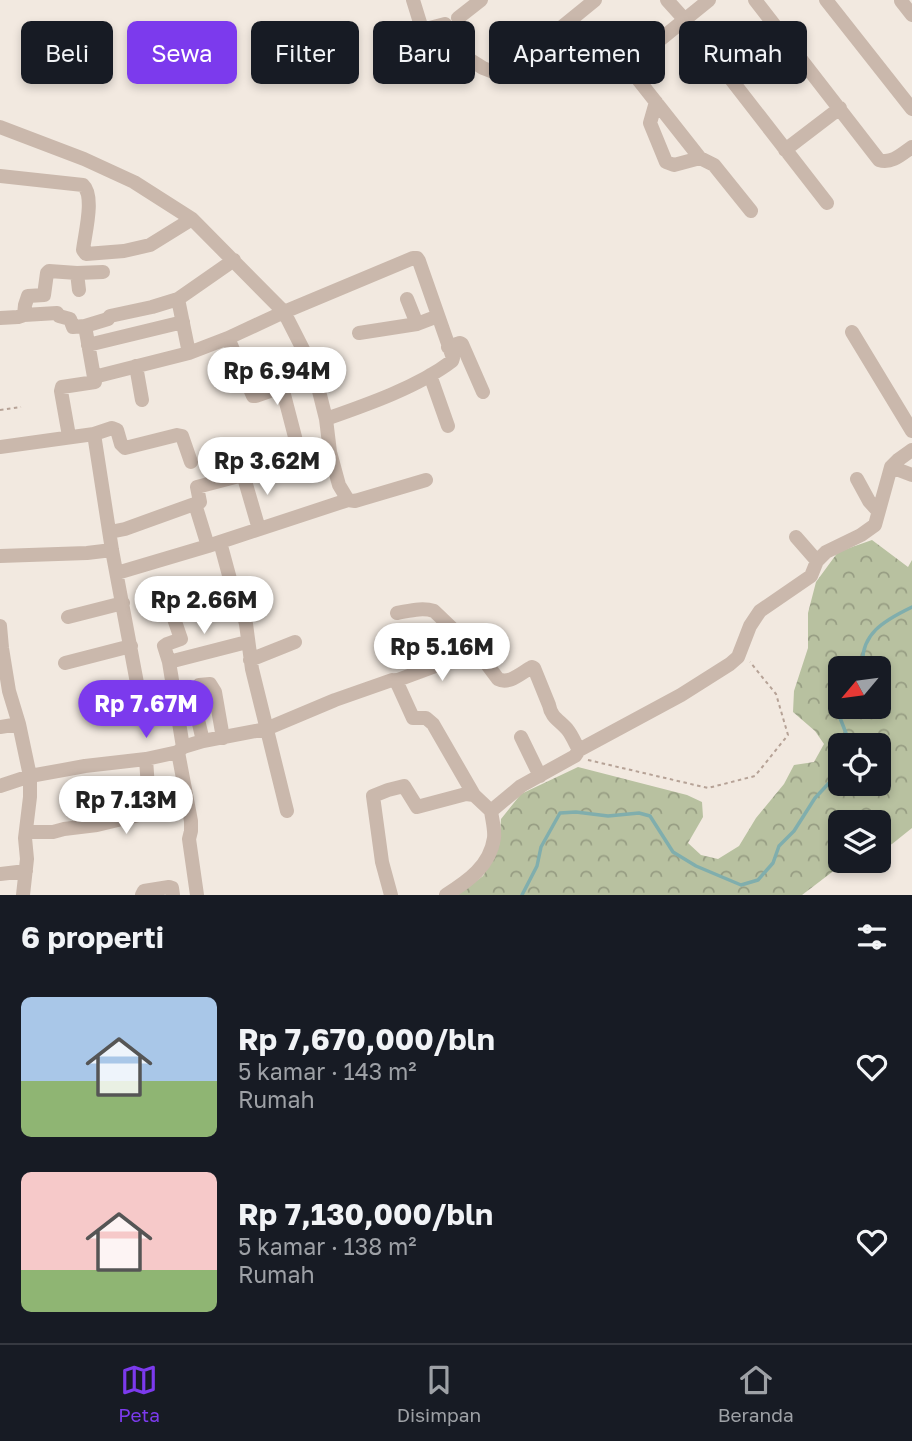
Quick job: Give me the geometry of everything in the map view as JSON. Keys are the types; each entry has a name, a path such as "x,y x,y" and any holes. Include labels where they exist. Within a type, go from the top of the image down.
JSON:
{"street":[{"path":"413,0 419,21"},
{"path":"452,21 481,0"},
{"path":"475,63 496,73 514,66 595,0"},
{"path":"667,0 827,203"},
{"path":"709,0 629,66 700,158 714,165 751,211"},
{"path":"755,0 879,160 891,160 912,148"},
{"path":"825,0 912,109"},
{"path":"900,0 912,5"},
{"path":"900,0 912,15"},
{"path":"656,102 650,123 666,162 674,166 700,158"},
{"path":"785,150 839,108"},
{"path":"0,127 84,159 134,182 192,219 284,312 314,371 326,419 330,452 339,485 348,499"},
{"path":"0,176 83,184 88,190 89,200 83,250 86,254 124,251 150,245 192,219"},
{"path":"94,377 189,353 415,258 419,261 452,361 390,395 326,419"},
{"path":"0,318 57,313 70,319 73,327 85,326 110,316 178,299 234,260"},
{"path":"24,315 28,296 44,295 49,271 103,272"},
{"path":"77,273 79,290"},
{"path":"178,299 189,353"},
{"path":"407,299 417,324"},
{"path":"359,333 417,324 438,316"},
{"path":"88,345 183,322"},
{"path":"69,436 61,388 95,382 85,326"},
{"path":"852,332 912,431"},
{"path":"228,338 253,396 305,379 314,371"},
{"path":"448,347 463,344 482,392"},
{"path":"136,366 142,400"},
{"path":"430,374 448,426"},
{"path":"282,387 301,460"},
{"path":"0,447 94,434 115,428 125,449 180,435 191,462"},
{"path":"94,434 137,683"},
{"path":"491,811 522,786 730,664 738,657 750,626 760,611 811,576 817,561 826,552 875,525 891,467 912,450"},
{"path":"110,532 135,526 200,502 197,487 330,452"},
{"path":"891,467 912,475"},
{"path":"243,474 259,529"},
{"path":"857,479 878,511"},
{"path":"117,573 348,499 355,501 426,480"},
{"path":"195,504 237,591 246,624 250,660 287,811"},
{"path":"796,537 817,561"},
{"path":"0,556 112,550"},
{"path":"68,617 123,603"},
{"path":"397,613 431,609 476,651 501,681 507,682 531,667 534,668 550,711 569,731 577,753"},
{"path":"171,610 181,639 164,646 169,662 191,821 189,839 197,895"},
{"path":"0,625 9,691 30,776 23,895"},
{"path":"169,662 247,642"},
{"path":"250,660 295,642"},
{"path":"65,663 131,646"},
{"path":"0,786 30,776 146,759 203,741 266,729 335,700 476,651"},
{"path":"395,681 413,719 426,718 433,724 474,795 491,811 495,836 485,863 475,875 446,895"},
{"path":"203,741 192,694 198,685 207,683 215,692 223,738"},
{"path":"0,727 19,724"},
{"path":"521,737 540,776"},
{"path":"146,759 148,788"},
{"path":"391,895 382,862 373,796 404,786 417,807 466,794 474,795"},
{"path":"92,798 97,825"},
{"path":"26,832 53,832 147,813"},
{"path":"0,874 26,871"},
{"path":"142,895 144,891 169,887 172,888 173,895"}],"path":[{"path":"0,410 21,407"},
{"path":"577,753 708,788 755,776 788,735 776,694 741,650"}],"green space":[{"path":"872,540 908,567 912,560 912,828 891,844 891,810 828,810 828,873 831,873 802,895 457,895 483,876 499,846 501,819 521,794 578,767 687,795 702,802 703,817 688,843 701,855 718,859 739,846 756,818 784,784 794,765 814,762 824,744 815,731 793,712 794,691 808,648 808,613 816,582 838,552"}],"waterway":[{"path":"863,656 865,646 876,630 892,617 912,607"},
{"path":"840,719 846,733"},
{"path":"522,895 537,866 541,847 560,813 608,816 639,813 650,816 673,852 696,866 741,885 758,880 773,863 779,846 794,831 815,798 828,784"}]}
